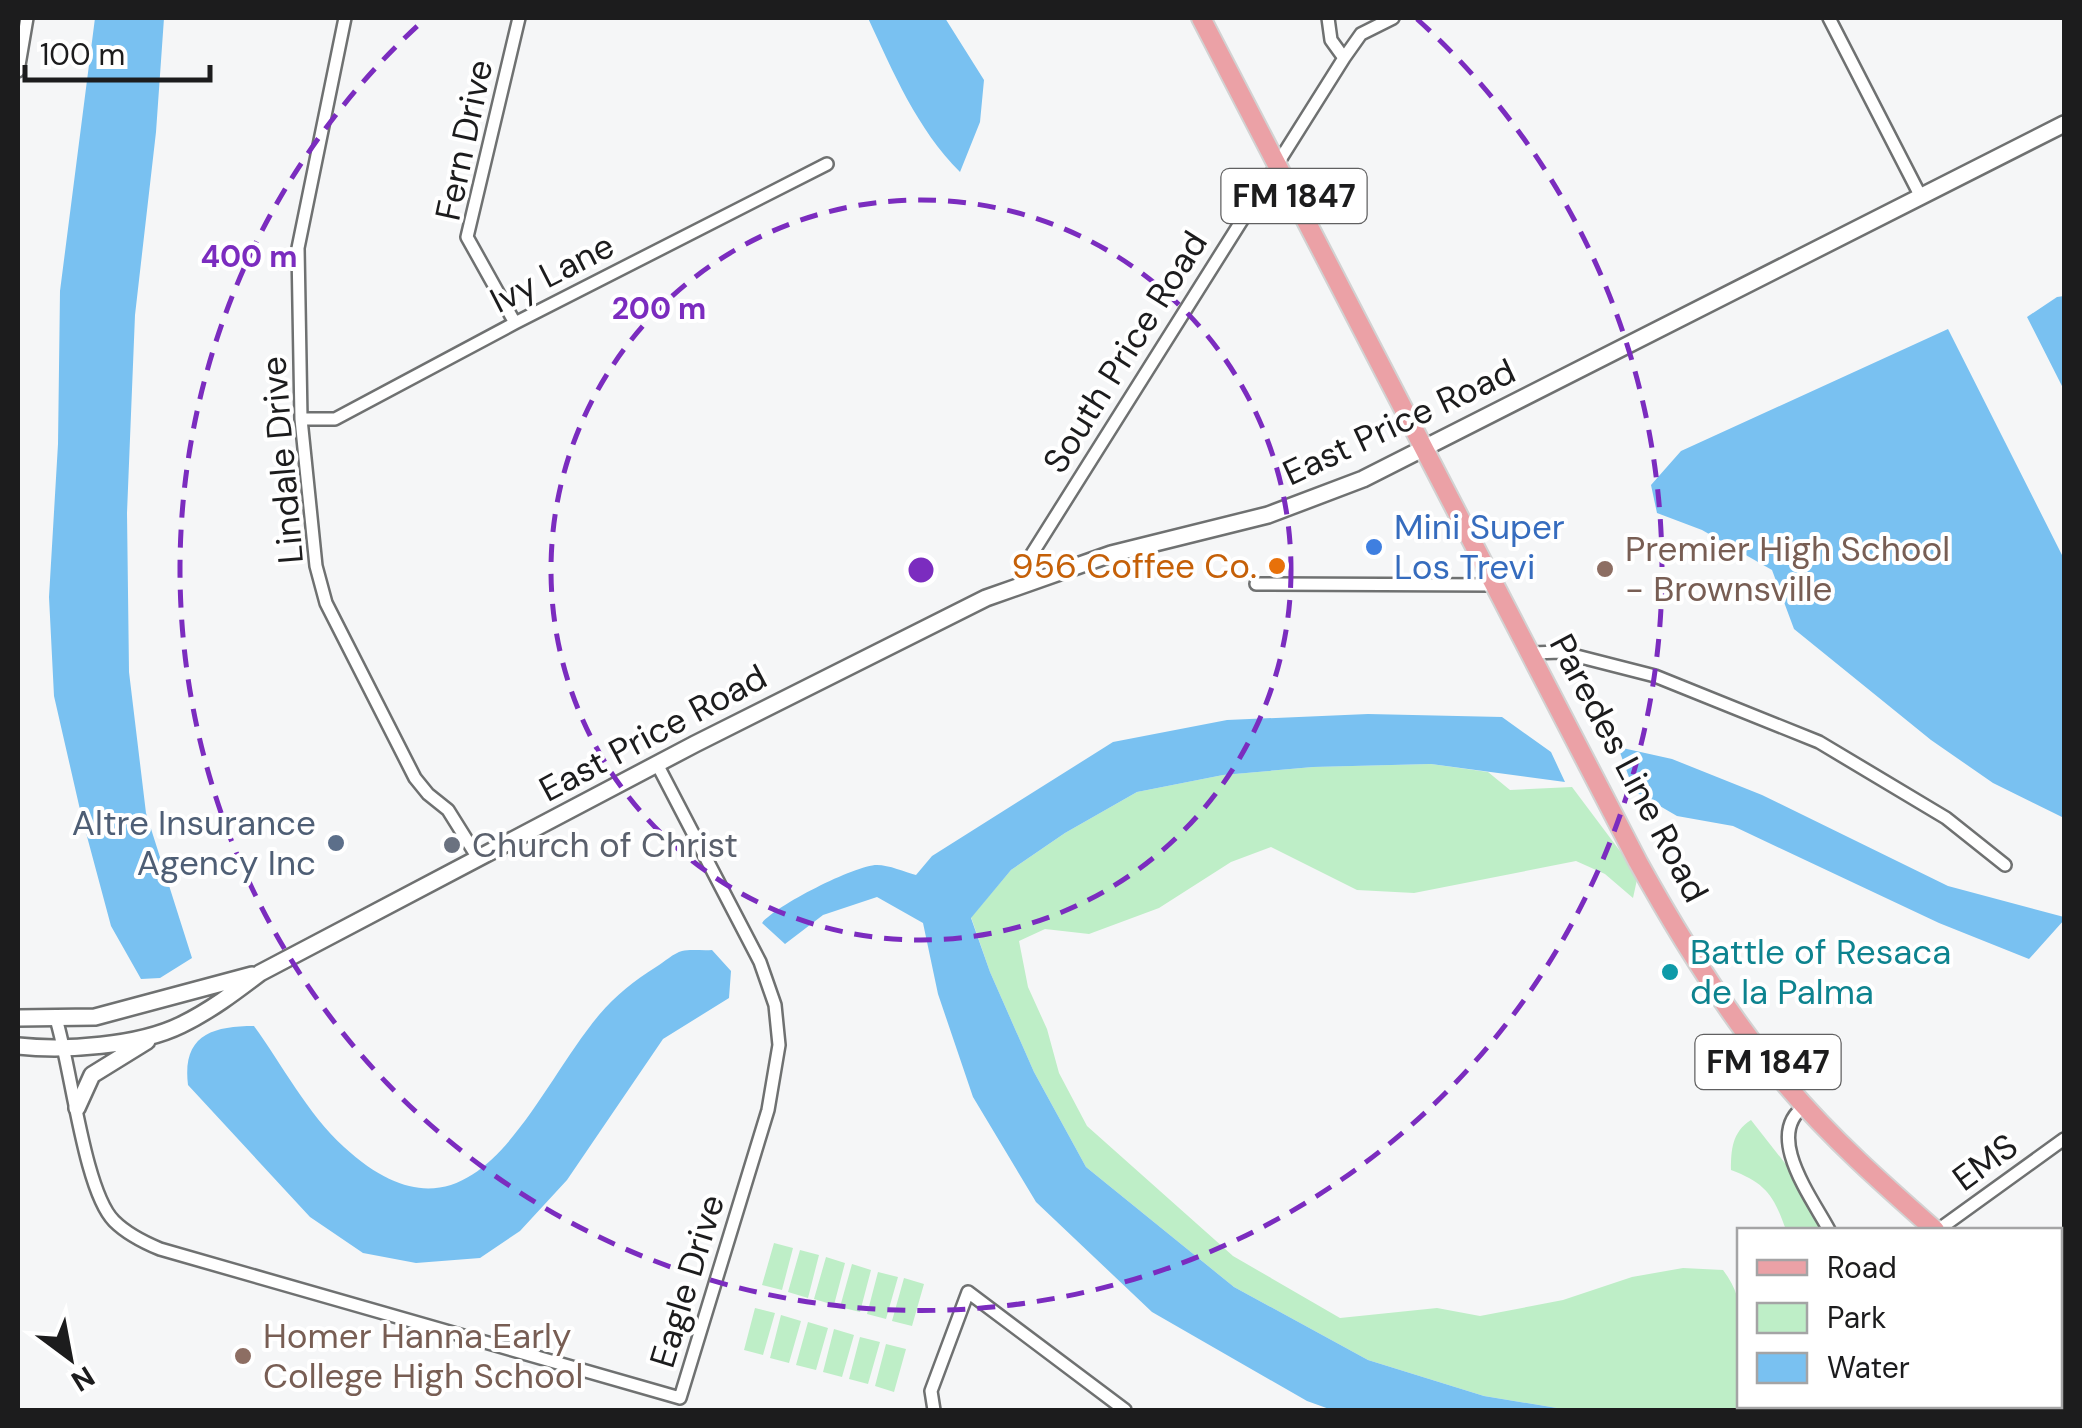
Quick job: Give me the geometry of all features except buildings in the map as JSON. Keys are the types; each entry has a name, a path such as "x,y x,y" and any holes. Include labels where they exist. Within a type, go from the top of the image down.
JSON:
{"main road":[{"name":"Paredes Line Road","path":"1201,18 1638,862 1681,936 1773,1069 1805,1106 1874,1176 1934,1228"},
{"name":"East Price Road","path":"18,1046 65,1048 177,1028 260,973 943,617 1027,581 1111,554 1268,515 1362,479 2064,124"},
{"name":"East Price Road","path":"18,1018 95,1017 260,973"},
{"path":"78,1108 92,1075 160,1032"}],"street":[{"path":"18,71 27,18"},
{"name":"Lindale Drive","path":"345,18 298,248 301,419 316,566 326,602 415,778 448,810 478,858"},
{"name":"Fern Drive","path":"515,323 467,237 519,18"},
{"path":"1328,18 1331,40 1344,58"},
{"name":"South Price Road","path":"1027,581 1025,565 1276,162 1360,34 1392,18"},
{"path":"1828,18 1922,197"},
{"name":"Ivy Lane","path":"301,419 336,419 827,164"},
{"path":"1256,584 1496,584"},
{"path":"1532,653 1561,652 1656,676 1820,742 1946,818 2005,865"},
{"name":"Eagle Drive","path":"56,1019 95,1192 112,1219 136,1238 160,1250 680,1398 768,1110 778,1045 775,1004 760,962 657,764"},
{"path":"1805,1106 1794,1113 1787,1128 1788,1142 1794,1164 1828,1228"},
{"name":"EMS","path":"1939,1228 2064,1139"},
{"path":"934,1410 930,1392 968,1292 1126,1410"}],"green space":[{"path":"1431,764 1488,772 1510,790 1572,787 1638,875 1633,898 1605,874 1576,861 1414,893 1357,890 1271,847 1231,862 1159,908 1089,934 1045,929 1019,941 1028,987 1047,1029 1059,1073 1087,1126 1233,1256 1340,1318 1437,1308 1480,1316 1563,1300 1632,1277 1683,1268 1723,1270 1737,1296 1737,1408 1796,1410 1569,1410 1484,1396 1368,1360 1234,1287 1086,1167 1034,1072 990,972 971,917 1011,870 1065,833 1137,792 1223,775 1313,767"},
{"path":"1751,1120 1795,1176 1819,1228 1785,1228 1767,1192 1731,1170 1736,1136"},
{"path":"774,1243 793,1248 782,1290 762,1285"},
{"path":"800,1250 819,1255 808,1298 788,1292"},
{"path":"826,1257 845,1263 834,1305 814,1299"},
{"path":"852,1264 871,1270 860,1312 840,1307"},
{"path":"878,1272 898,1277 886,1319 867,1314"},
{"path":"904,1278 924,1284 912,1326 892,1321"},
{"path":"755,1308 775,1313 763,1355 744,1350"},
{"path":"781,1315 801,1321 789,1363 770,1358"},
{"path":"808,1322 828,1328 816,1370 796,1365"},
{"path":"834,1329 854,1335 842,1377 823,1372"},
{"path":"860,1337 880,1342 868,1384 849,1379"},
{"path":"886,1344 906,1349 894,1392 875,1386"}],"water":[{"path":"95,18 164,18 156,132 135,315 127,513 129,672 146,813 192,958 160,978 141,979 111,926 54,696 49,597 58,444 60,291"},
{"path":"868,18 945,18 984,80 980,122 960,172 919,119"},
{"path":"2064,296 2064,390 2027,317"},
{"path":"1948,329 2064,559 2064,818 1993,783 1931,740 1794,629 1772,570 1702,530 1657,513 1651,485 1681,451"},
{"path":"1368,714 1502,717 1551,752 1565,782 1431,764 1313,767 1223,775 1137,792 1065,833 1011,870 971,918 1034,1072 1086,1167 1234,1287 1368,1360 1484,1396 1569,1410 1332,1410 1307,1401 1152,1312 1036,1202 973,1097 938,994 923,923 877,897 823,915 785,944 762,923 798,897 866,867 882,865 916,875 932,856 1113,742 1227,720"},
{"path":"1618,747 1672,759 1762,795 1948,886 2064,920 2029,959 1939,923 1733,826 1677,816 1634,791"},
{"path":"712,950 731,971 729,998 663,1039 567,1180 520,1231 480,1258 416,1263 363,1253 310,1217 188,1085 190,1055 203,1037 225,1028 254,1026 307,1104 344,1147 389,1179 429,1188 463,1180 494,1157 522,1125 599,1015 619,995 679,952"}],"place":[{"name":"Mini Super Los Trevi","path":"1374,547"},
{"name":"956 Coffee Co.","path":"1277,566"},
{"name":"Premier High School - Brownsville","path":"1605,569"},
{"name":"Altre Insurance Agency Inc","path":"336,843"},
{"name":"Church of Christ","path":"452,845"},
{"name":"Battle of Resaca de la Palma","path":"1670,972"},
{"name":"Homer Hanna Early College High School","path":"243,1356"}]}
